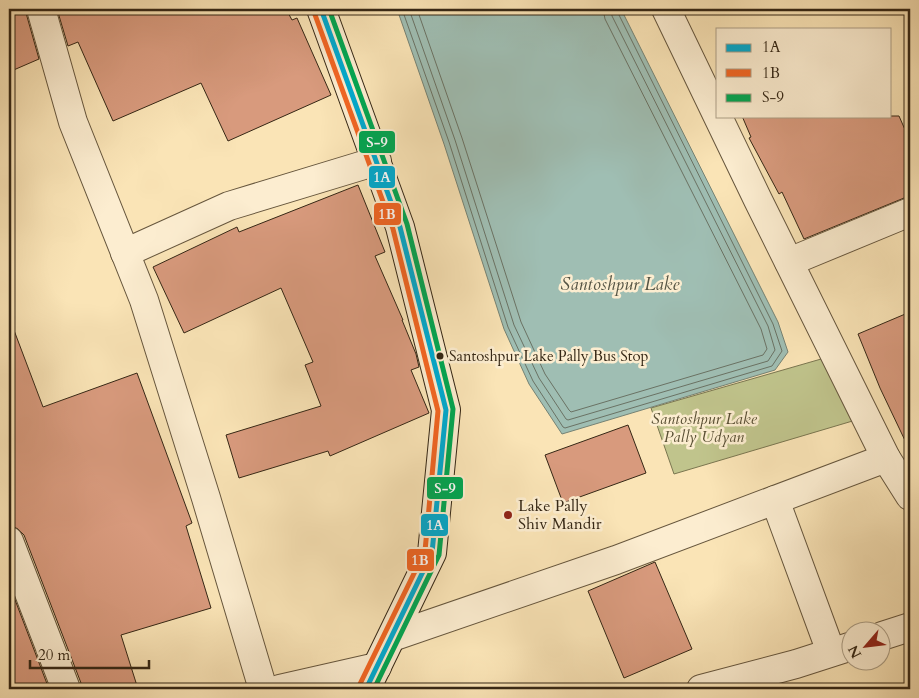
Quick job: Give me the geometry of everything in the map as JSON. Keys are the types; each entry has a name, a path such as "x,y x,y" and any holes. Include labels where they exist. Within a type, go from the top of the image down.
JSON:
{"street":[{"path":"41,9 73,122 144,300 206,498 262,689"},
{"path":"280,689 372,678 432,553 446,410 400,227 321,9"},
{"path":"666,9 716,112"},
{"path":"719,118 886,458 910,496"},
{"path":"125,253 229,206 377,161"},
{"path":"789,262 910,212"},
{"path":"392,637 616,560 886,458"},
{"path":"701,689 796,664 841,649 774,500"},
{"path":"9,542 66,689"},
{"path":"892,633 910,627"}],"green space":[{"name":"Santoshpur Lake Pally Udyan","path":"835,355 866,417 674,474 651,408"}],"water":[{"name":"Santoshpur Lake","path":"397,9 621,9 778,322 788,352 775,370 562,434 529,384 504,329 444,144"}],"building":[{"path":"9,9 26,9 39,59 9,72"},
{"path":"57,9 286,9 292,20 297,18 331,95 228,141 201,83 113,121 78,42 68,46"},
{"path":"892,116 899,116 910,141 910,197 804,239 782,192 779,194 749,138 751,137 743,118 892,118"},
{"path":"358,185 385,252 375,256 416,354 419,367 411,370 429,413 330,456 328,451 239,478 226,435 321,406 305,365 313,362 281,288 184,333 153,267 237,227 239,232"},
{"path":"910,312 910,451 880,388 858,334"},
{"path":"12,325 43,407 137,373 192,523 186,526 211,608 121,635 138,689 81,689 81,683 24,535 18,529 9,526 9,326"},
{"path":"628,425 646,473 563,503 545,455"},
{"path":"655,562 692,649 624,678 588,591"},
{"path":"9,584 49,689 9,689"}],"transit line":[{"name":"1A","path":"321,9 400,227 446,410 432,553 366,689"},
{"name":"S-9","path":"329,9 407,224 453,409 439,555 374,689"},
{"name":"1B","path":"314,12 393,229 438,411 425,551 359,686"}],"place":[{"name":"Santoshpur Lake Pally Bus Stop","path":"440,356"},
{"name":"Lake Pally Shiv Mandir","path":"508,515"}]}
